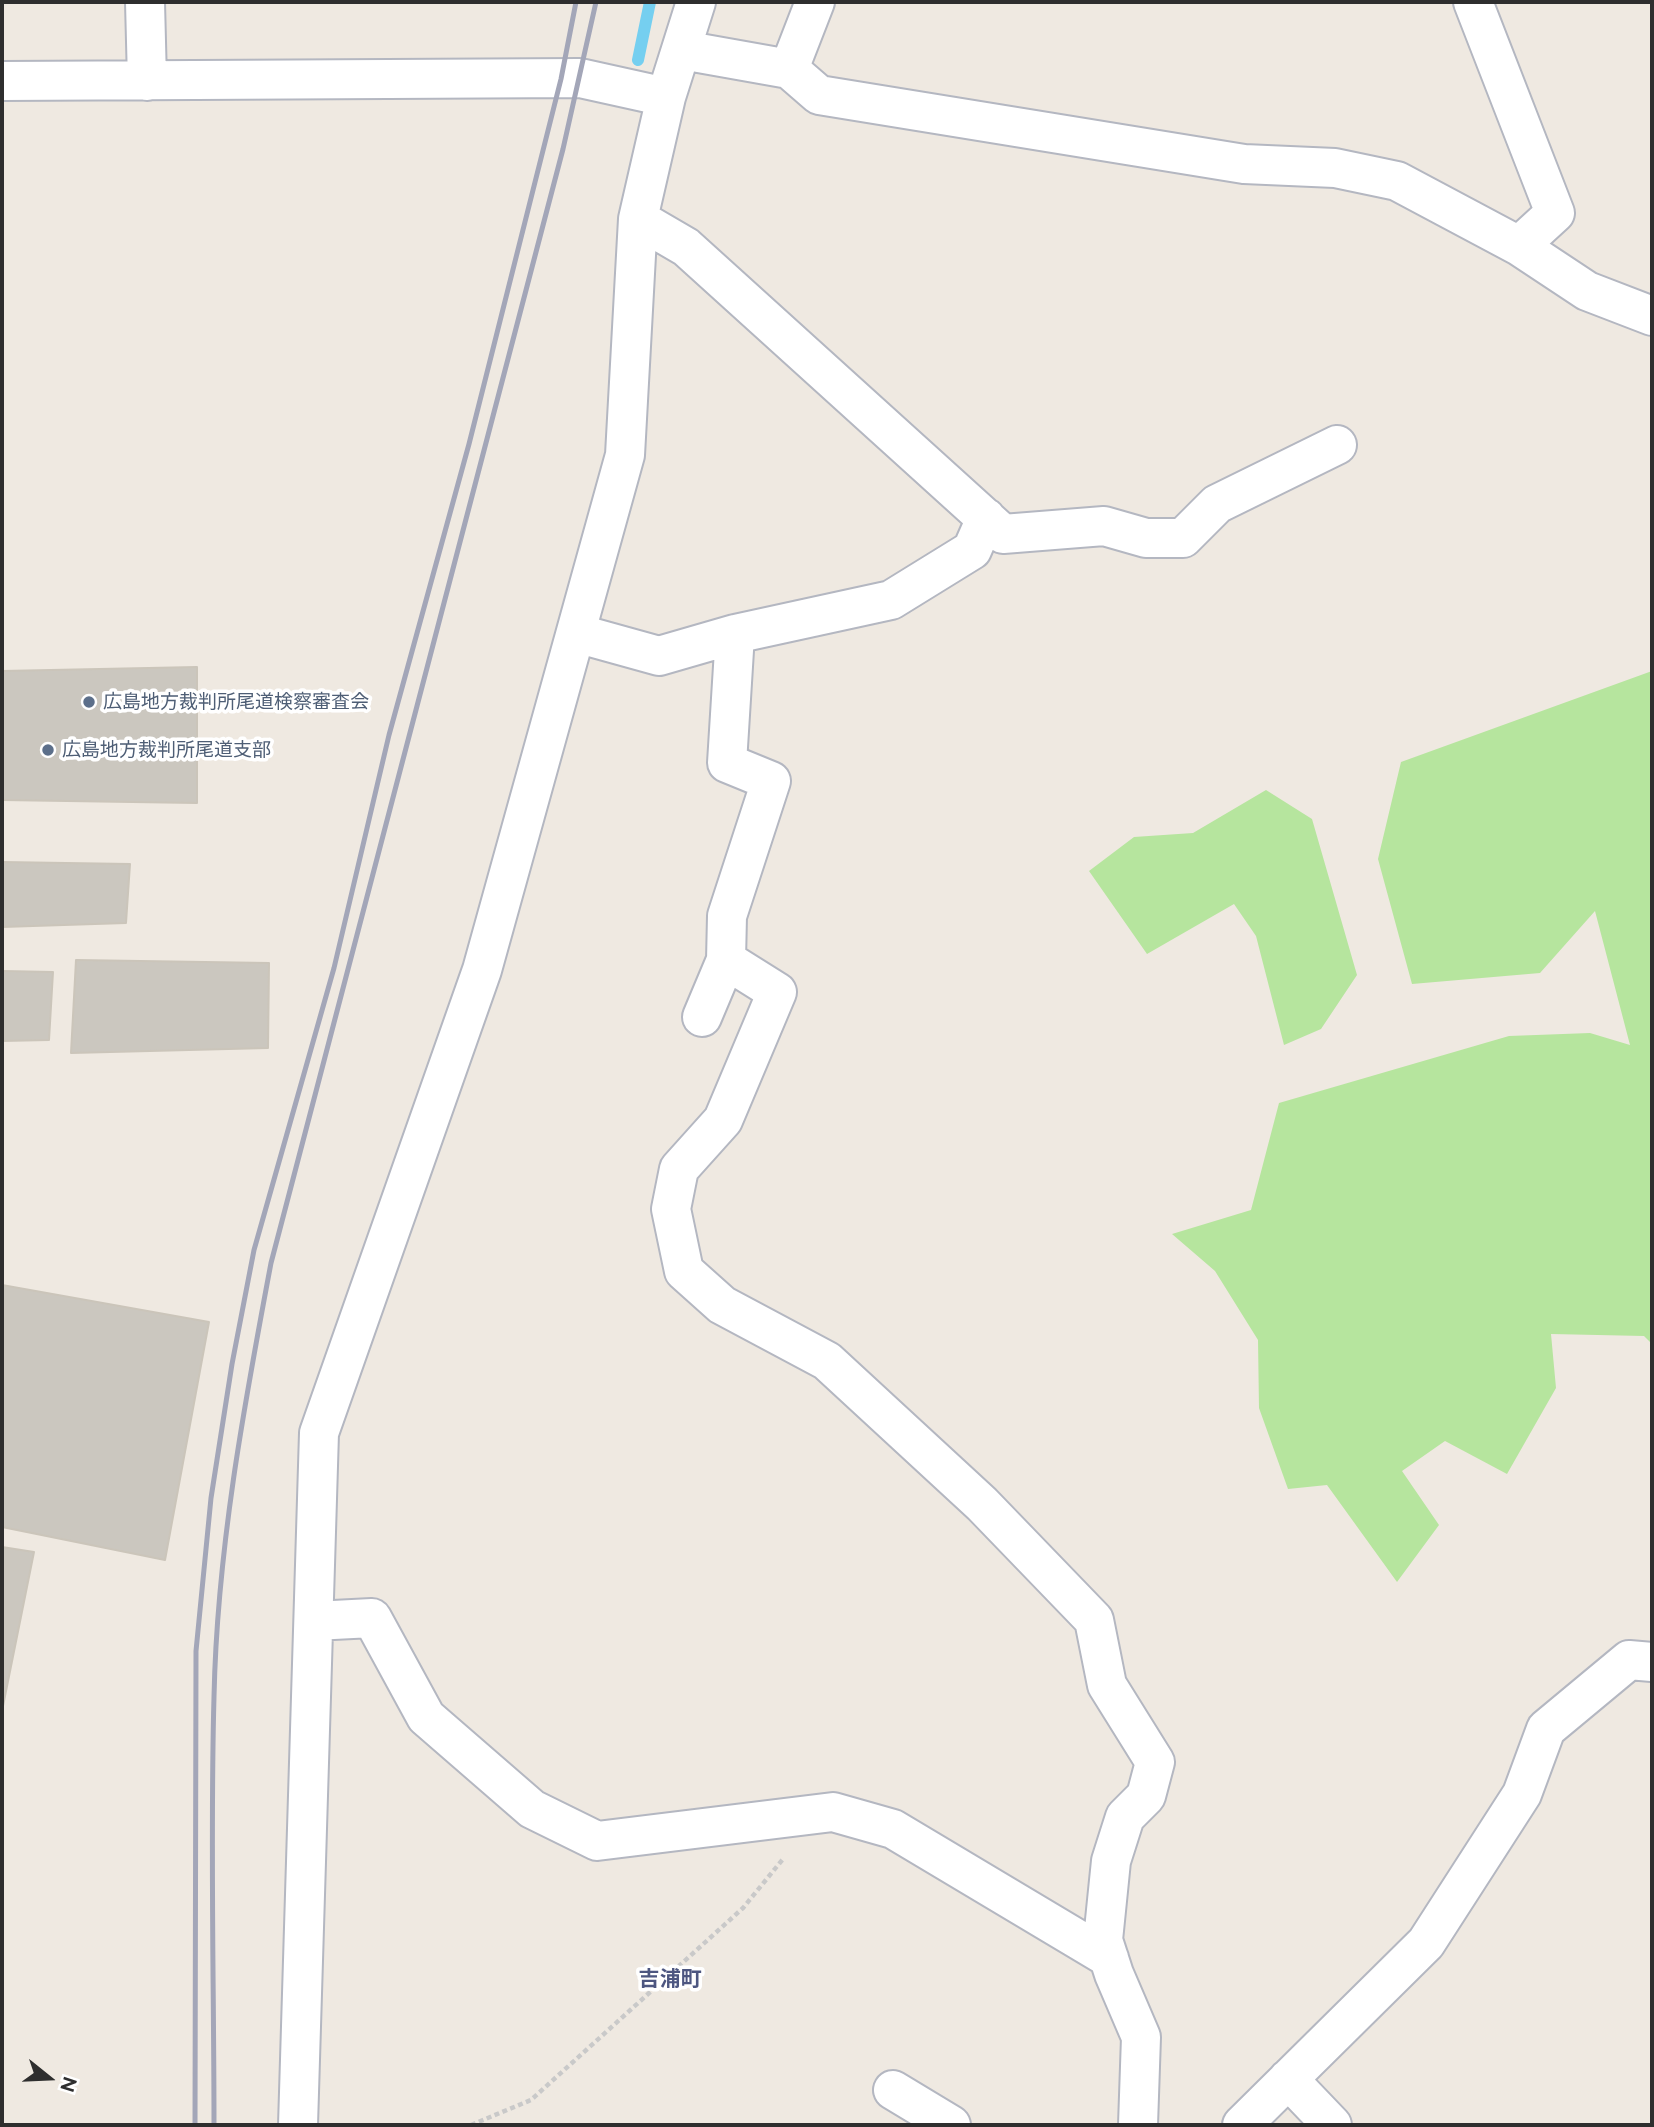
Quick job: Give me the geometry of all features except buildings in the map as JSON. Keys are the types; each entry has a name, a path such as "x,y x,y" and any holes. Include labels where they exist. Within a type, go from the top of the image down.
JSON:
{"street":[{"path":"145,2 147,80"},
{"path":"298,2125 319,1433 482,970 625,455 638,219 666,97 696,2"},
{"path":"789,69 815,2"},
{"path":"1473,2 1555,213 1520,246"},
{"path":"682,50 789,69 819,95 1244,164 1335,168 1397,181 1520,246 1587,291 1652,316"},
{"path":"2,81 580,78 666,97"},
{"path":"638,219 686,247 1003,534 1104,526 1146,538 1183,538 1217,504 1337,445"},
{"path":"576,633 659,656 735,634 891,600 972,550 986,518"},
{"path":"702,1017 726,960 727,916 771,781 727,763 735,634"},
{"path":"726,960 778,992 723,1119 679,1169 671,1209 684,1271 722,1305 827,1361 982,1504 1094,1620 1107,1685 1154,1762 1146,1796 1125,1817 1111,1861 1103,1940 1141,2037 1139,2125"},
{"path":"314,1621 372,1618 426,1717 532,1809 597,1841 833,1812 893,1829 1109,1958"},
{"path":"1242,2125 1426,1943 1522,1794 1546,1728 1629,1660 1652,1662"},
{"path":"1288,2079 1332,2125"},
{"path":"893,2090 951,2125"}],"path":[{"path":"471,2125 531,2100 733,1917 818,1814"}],"green space":[{"path":"1652,671 1652,1344 1644,1336 1551,1334 1556,1388 1507,1474 1445,1441 1402,1471 1439,1525 1397,1582 1327,1485 1288,1489 1259,1408 1258,1340 1215,1271 1172,1234 1251,1210 1279,1103 1509,1036 1590,1033 1630,1045 1595,911 1540,973 1412,984 1378,859 1401,762"},
{"path":"1266,790 1312,819 1357,975 1321,1029 1284,1045 1256,936 1234,904 1147,954 1089,871 1134,837 1193,833"}],"waterway":[{"path":"638,60 650,2"}],"railway":[{"path":"195,2125 196,1651 211,1498 232,1364 254,1250 334,968 389,735 469,444 561,79 576,2"},
{"path":"214,2125 212,1804 216,1642 226,1533 251,1371 271,1263 563,149 596,2"}],"place":[{"name":"広島地方裁判所尾道検察審査会","path":"89,702"},
{"name":"広島地方裁判所尾道支部","path":"48,750"}],"district":[{"name":"吉浦町","path":"670,1980"}]}
